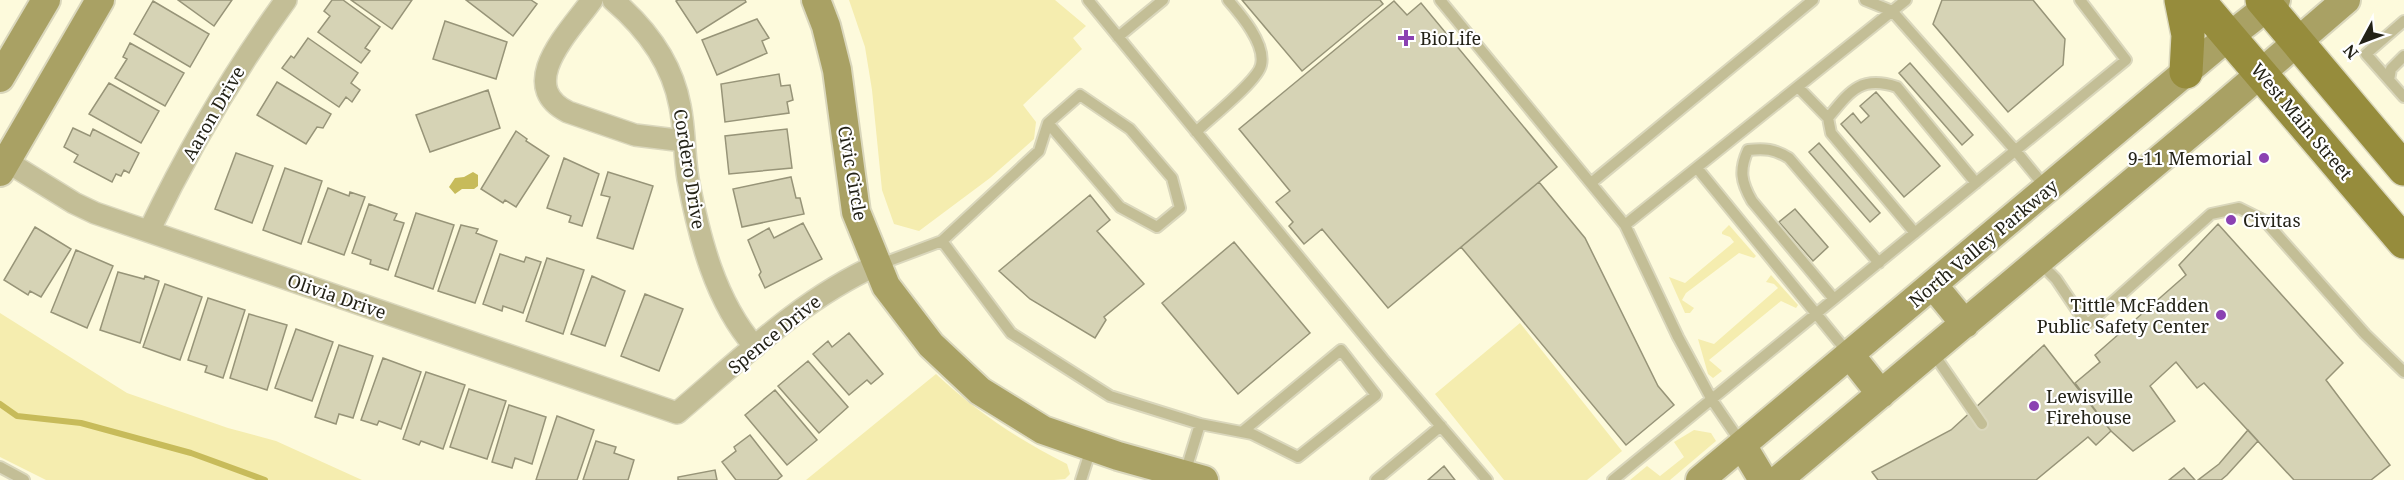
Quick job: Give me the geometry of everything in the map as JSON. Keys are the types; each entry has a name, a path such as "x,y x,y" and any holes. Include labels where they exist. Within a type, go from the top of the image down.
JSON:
{"main road":[{"path":"0,78 46,0"},
{"path":"2,164 100,0"},
{"name":"Civic Circle","path":"816,0 826,26 837,70 856,212 886,286 932,345 980,391 1043,430 1194,477"},
{"path":"2181,0 2188,35 2186,72"},
{"name":"West Main Street","path":"2198,0 2262,72 2404,242"},
{"path":"1778,480 2346,0"},
{"path":"2268,2 2297,42 2404,169"},
{"name":"North Valley Parkway","path":"1700,480 2268,2"},
{"path":"1933,285 1965,324"},
{"path":"1850,355 1881,394"},
{"path":"1742,445 1762,480"}],"street":[{"name":"Aaron Drive","path":"149,231 176,176 221,97 243,60 286,0"},
{"path":"592,0 547,66 544,81 550,97 560,108 568,112 635,135 684,141"},
{"name":"Cordero Drive","path":"613,0 642,27 664,60 680,106 688,177 700,236 709,264 733,315 755,347"},
{"name":"Olivia Drive","path":"2,164 95,213 677,413"},
{"name":"Spence Drive","path":"677,413 755,347 823,294 848,278 878,265"}],"lane":[{"path":"1088,0 1487,480"},
{"path":"1118,37 1163,0"},
{"path":"1196,132 1246,87 1261,67 1261,52 1246,20 1228,0"},
{"path":"1440,0 1625,225 1678,337 1712,400 1742,445"},
{"path":"1591,183 1813,0"},
{"path":"1865,0 1892,11 2047,189"},
{"path":"1625,225 1906,0"},
{"path":"1613,480 2126,60 2080,0"},
{"path":"2404,21 2366,54 2404,97"},
{"path":"2389,80 2391,69 2404,56"},
{"path":"1828,118 1841,102 1862,84 1880,81 1897,87 1976,183"},
{"path":"1798,87 1828,118 1831,133 1915,233"},
{"path":"878,265 942,241 1039,151 1048,123 1080,95 1130,129 1172,178 1180,208 1157,226 1120,207 1048,123"},
{"path":"1736,137 1748,150"},
{"path":"1748,150 1763,148 1776,150 1789,158 1879,263"},
{"path":"1748,150 1741,166 1743,186 1752,201 1834,299"},
{"path":"1697,168 1850,355"},
{"path":"2038,261 2056,279 2087,325 2211,214 2239,208 2265,221 2364,334 2404,372"},
{"path":"942,241 1011,333 1110,396 1200,423 1242,432 1252,434 1298,457 1376,395 1341,350 1242,432"},
{"path":"1932,351 1982,424"},
{"path":"1194,477 1200,423"},
{"path":"1376,480 1441,426"},
{"path":"1082,480 1092,447"},
{"path":"0,467 24,480"}],"shaded area":[{"path":"849,0 1055,0 1086,26 1073,38 1082,49 1023,105 1036,122 1034,139 990,178 919,231 894,224 882,190 872,90 865,47"},
{"path":"473,172 478,175 478,186 474,189 462,189 455,194 449,187 455,178 464,177"},
{"path":"1729,225 1756,256 1754,258 1739,253 1686,293 1682,300 1694,308 1690,313 1685,313 1669,277 1685,283 1734,242 1730,237 1722,234"},
{"path":"1771,275 1798,305 1796,308 1781,301 1709,360 1722,371 1713,378 1708,374 1698,339 1714,344 1778,288 1766,282"},
{"path":"0,313 127,393 228,428 276,441 362,480 46,480 0,457"},
{"path":"1520,323 1622,451 1587,480 1504,480 1435,394"},
{"path":"936,374 998,424 1067,464 1070,474 1065,479 1054,480 806,480"},
{"path":"1694,430 1711,433 1716,441 1670,480 1630,480 1647,466 1660,476 1684,457 1674,442"}],"building":[{"path":"178,0 232,0 214,26"},
{"path":"332,0 343,0 380,27 365,48 370,51 361,63 318,32 330,16 324,11"},
{"path":"351,0 412,0 392,29"},
{"path":"466,0 531,0 537,4 513,36"},
{"path":"745,0 746,2 697,33 676,1"},
{"path":"1242,0 1380,0 1383,4 1302,71"},
{"path":"1942,0 2033,0 2065,39 2063,65 2008,112 1933,24"},
{"path":"153,1 209,34 190,67 134,34"},
{"path":"1394,1 1407,15 1421,3 1557,167 1388,308 1322,229 1304,244 1289,226 1293,222 1276,202 1290,191 1239,129"},
{"path":"757,19 769,38 762,41 767,53 717,75 702,40"},
{"path":"445,21 507,42 496,79 433,59"},
{"path":"308,38 358,73 351,83 360,90 352,102 346,97 339,107 282,68 291,56 294,58"},
{"path":"130,43 184,73 165,106 115,78 127,59 123,57"},
{"path":"1910,63 1973,135 1962,145 1899,73"},
{"path":"779,74 781,86 790,85 793,100 787,102 789,113 725,122 721,84"},
{"path":"277,82 331,114 323,128 317,127 306,144 257,115"},
{"path":"109,83 159,111 141,143 89,114"},
{"path":"488,90 500,128 430,152 416,115"},
{"path":"1876,92 1940,166 1904,197 1841,124 1853,113 1861,123 1869,116 1860,106"},
{"path":"73,128 90,136 93,129 139,153 129,173 124,170 121,176 116,174 112,182 74,162 78,155 64,147"},
{"path":"787,129 792,168 729,174 725,136"},
{"path":"516,131 527,139 526,141 549,156 516,207 505,200 503,203 481,189"},
{"path":"1819,143 1880,213 1870,222 1809,152"},
{"path":"236,153 273,166 252,223 215,209"},
{"path":"564,158 599,174 582,226 569,222 571,216 547,208"},
{"path":"285,168 322,181 301,244 263,230"},
{"path":"608,172 653,186 633,249 597,238 610,197 601,195"},
{"path":"791,177 796,198 800,198 804,214 742,227 733,189"},
{"path":"1539,182 1585,238 1658,386 1674,405 1626,445 1461,247"},
{"path":"328,188 349,196 350,192 365,197 344,255 308,242"},
{"path":"1090,195 1110,220 1097,231 1144,284 1104,317 1106,320 1095,338 1030,299 999,271"},
{"path":"369,204 397,214 394,220 404,223 388,270 370,264 371,260 352,253"},
{"path":"1795,209 1828,247 1813,261 1779,222"},
{"path":"416,213 454,225 433,289 395,276"},
{"path":"803,223 822,259 765,288 748,240 769,228 774,238"},
{"name":"Tittle McFadden Public Safety Center","path":"2218,224 2343,363 2326,380 2390,465 2371,480 2294,480 2204,383 2197,388 2176,362 2150,386 2175,421 2133,451 2111,431 2075,383 2100,362 2095,355 2186,275 2179,265"},
{"path":"461,225 478,229 476,233 497,241 475,303 438,291"},
{"path":"35,227 71,249 41,297 30,291 28,295 4,280"},
{"path":"1234,242 1310,333 1238,394 1162,303"},
{"path":"76,250 113,266 87,328 51,312"},
{"path":"500,254 524,262 526,257 541,262 523,313 503,306 502,311 483,304"},
{"path":"547,258 584,270 563,334 526,321"},
{"path":"118,272 144,279 145,276 159,281 140,343 100,330"},
{"path":"592,276 625,291 605,346 571,334"},
{"path":"165,284 202,297 180,360 143,347"},
{"path":"645,294 683,309 659,371 621,356"},
{"path":"208,298 245,310 223,378 205,372 207,366 188,360"},
{"path":"249,314 287,325 267,390 230,378"},
{"path":"296,329 333,342 312,401 275,388"},
{"path":"849,333 883,374 871,384 867,380 849,395 813,354 828,341 832,347"},
{"path":"339,345 373,356 353,418 339,414 336,424 315,417"},
{"name":"Lewisville Firehouse","path":"2044,345 2111,431 2096,445 2088,437 2036,480 1878,480 1872,472 1951,430"},
{"path":"383,358 421,372 401,429 379,421 377,425 361,420"},
{"path":"808,361 848,407 819,433 778,386"},
{"path":"426,372 465,385 443,449 421,441 419,445 403,439"},
{"path":"469,389 506,401 487,459 450,447"},
{"path":"775,390 817,440 787,465 745,415"},
{"path":"509,405 546,417 532,464 515,458 512,468 492,462"},
{"path":"557,416 594,430 577,480 536,480"},
{"path":"2248,430 2258,441 2227,475 2221,480 2198,480 2219,464"},
{"path":"750,435 782,476 777,480 736,480 722,462 736,451 734,447"},
{"path":"596,441 616,447 614,453 634,460 628,480 583,480"},
{"path":"1444,466 1455,480 1428,480"},
{"path":"2184,468 2195,480 2169,480"},
{"path":"715,470 717,480 678,480 678,477"}],"waterway":[{"path":"0,404 17,416 81,423 191,453 265,480"}],"place":[{"name":"BioLife","path":"1406,38"},
{"name":"9-11 Memorial","path":"2264,158"},
{"name":"Civitas","path":"2231,220"},
{"name":"Tittle McFadden Public Safety Center","path":"2221,315"},
{"name":"Lewisville Firehouse","path":"2034,406"}]}
